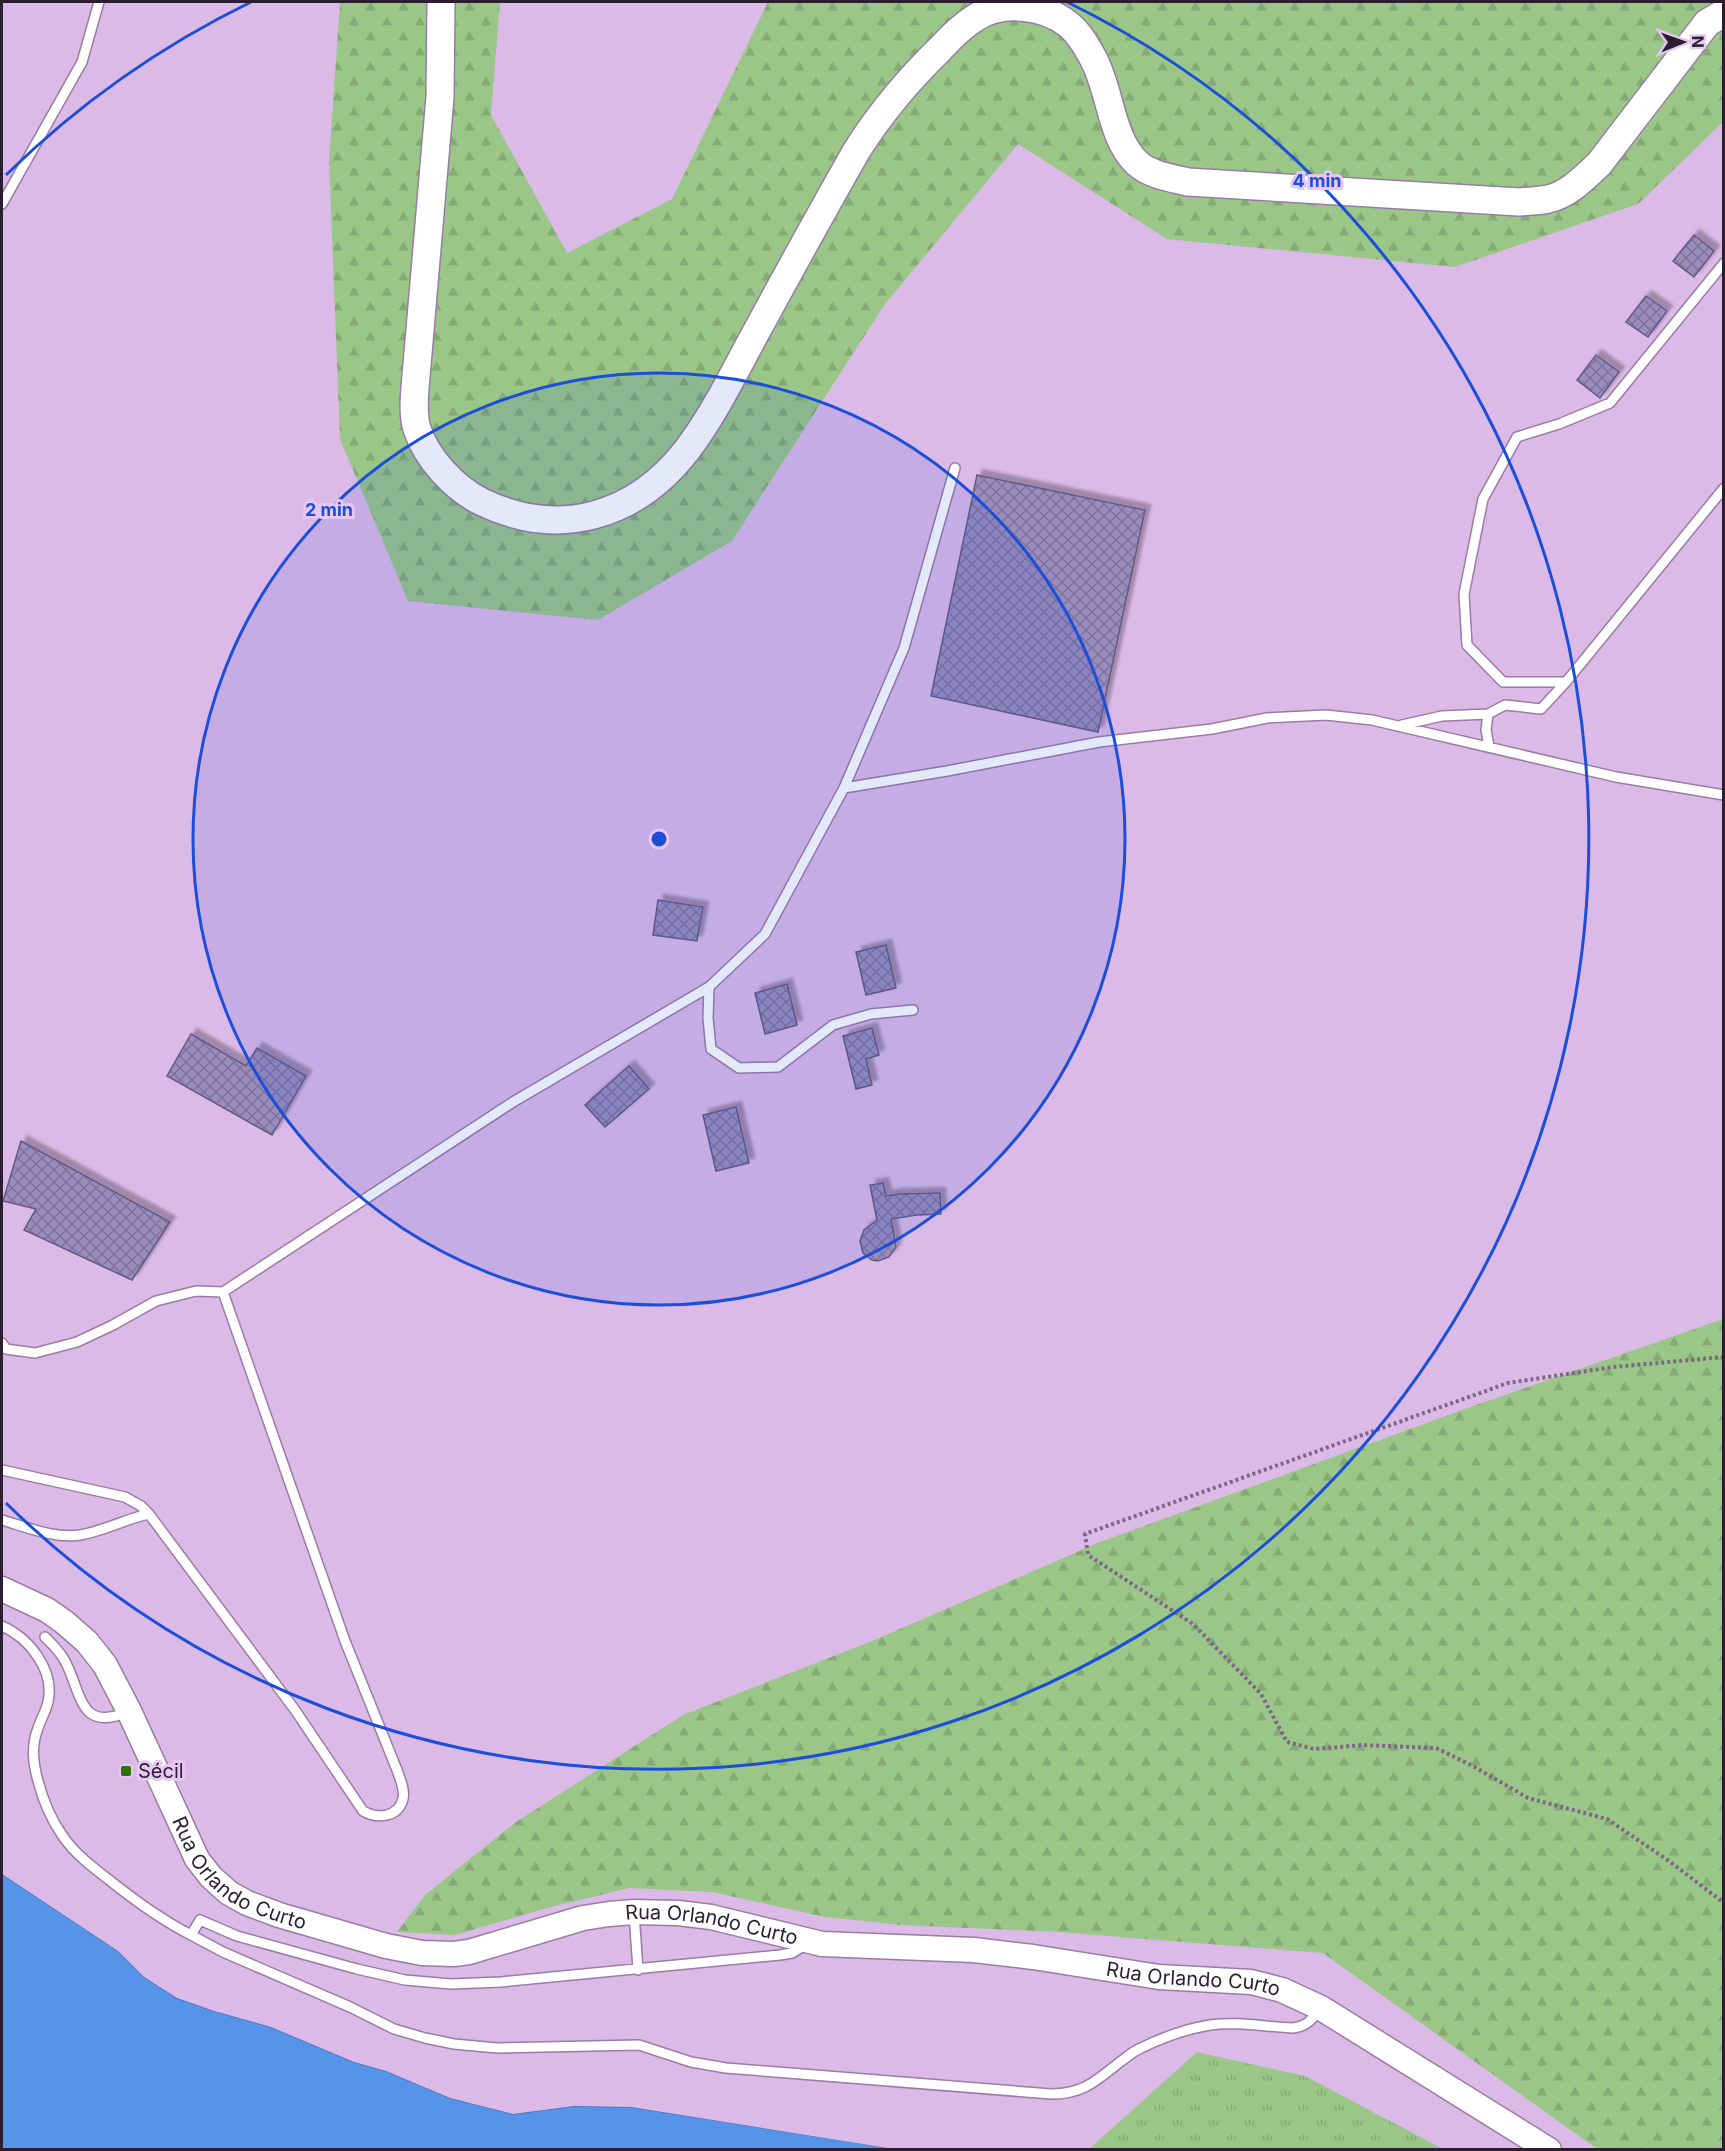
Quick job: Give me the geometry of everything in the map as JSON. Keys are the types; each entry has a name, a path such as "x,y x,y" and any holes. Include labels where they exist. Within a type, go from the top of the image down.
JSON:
{"main road":[{"path":"441,2 440,97 415,388 414,410 417,429 443,471 467,493 503,511 525,518 555,521 588,517 622,503 654,484 677,462 707,420 873,124 921,67 962,26 986,12 1006,8 1032,8 1054,16 1069,25 1094,60 1124,144 1136,162 1155,173 1188,182 1519,202 1548,199 1559,195 1586,176 1599,164 1707,23 1724,13"},
{"name":"Rua Orlando Curto","path":"3,1590 47,1610 76,1632 105,1665 116,1683 197,1859 211,1877 229,1893 247,1904 386,1946 422,1953 469,1952 583,1918 634,1912 678,1913 711,1917 809,1942 864,1948 974,1950 1159,1977 1251,1982 1282,1990 1321,2008 1549,2150"}],"lane":[{"path":"2,204 82,62 99,2"},
{"path":"1566,682 1503,681 1467,645 1464,594 1483,499 1517,437 1559,424 1610,403 1724,263"},
{"path":"2,1343 6,1348 35,1353 77,1342 156,1302 196,1291 223,1292 513,1102 709,987 765,934 844,788 904,648 955,468"},
{"path":"1398,726 1442,716 1488,714 1505,705 1541,709 1566,682 1724,488"},
{"path":"1488,714 1486,730 1489,746"},
{"path":"844,788 1099,742 1212,729 1267,718 1326,715 1372,720 1616,777 1724,795"},
{"path":"709,987 708,1018 711,1049 739,1068 778,1067 833,1025 871,1014 913,1011"},
{"path":"2,1470 125,1497 141,1506 295,1710 363,1810 380,1817 394,1812 403,1798 403,1786 345,1641 223,1292"},
{"path":"2,1520 43,1532 79,1535 149,1514"},
{"path":"2,1626 29,1645 41,1660 47,1678 48,1702 37,1728 33,1743 33,1758 38,1782 51,1819 77,1855 164,1922 223,1952 350,2007 394,2029 454,2044 497,2048 639,2045 691,2062 726,2068 1068,2094 1093,2083 1136,2050 1173,2035 1211,2025 1302,2027 1309,2023 1321,2008"},
{"path":"45,1637 58,1649 79,1696 92,1715 106,1719 129,1711"},
{"path":"634,1912 638,1970"},
{"path":"191,1935 200,1920 237,1936 357,1969 405,1980 440,1983 501,1982 780,1955 803,1948 809,1942"}],"path":[{"path":"1724,1357 1613,1367 1508,1383 1085,1534 1088,1555 1193,1624 1261,1694 1287,1742 1314,1749 1364,1745 1436,1748 1473,1766 1528,1798 1607,1819 1669,1861 1724,1903"}],"green space":[{"path":"340,2 500,2 491,115 567,253 672,199 768,2 1723,2 1723,122 1638,204 1455,267 1167,239 1018,144 885,304 732,541 598,620 408,601 340,439 329,161"},
{"path":"1723,1319 1723,2149 1597,2149 1323,1953 1058,1932 901,1925 825,1917 712,1892 629,1888 547,1908 455,1935 397,1932 425,1895 516,1822 683,1715 877,1639 1100,1542 1473,1406"},
{"path":"1197,2052 1305,2076 1443,2149 1089,2149"}],"water":[{"path":"2,1874 118,1951 144,1977 177,1998 271,2027 354,2062 386,2071 450,2098 513,2114 574,2106 631,2107 897,2149 2,2149"}],"pier":[{"path":"2,1871 119,1948 146,1975 179,1996 214,2009 272,2024 355,2059 387,2068 451,2095 513,2111 574,2103 632,2104 890,2145 900,2150 631,2107 574,2106 513,2114 450,2098 386,2071 354,2062 271,2027 177,1998 144,1977 118,1951 2,1874"}],"building":[{"path":"1694,235 1714,251 1694,277 1673,261"},
{"path":"1646,296 1667,311 1648,337 1626,322"},
{"path":"1596,355 1619,372 1600,398 1577,380"},
{"path":"977,475 1145,510 1098,732 931,696"},
{"path":"658,900 703,907 697,941 653,935"},
{"path":"886,945 896,988 866,995 856,952"},
{"path":"787,984 797,1025 765,1034 755,993"},
{"path":"872,1028 879,1055 866,1059 872,1085 856,1089 843,1036"},
{"path":"191,1034 246,1066 257,1048 306,1076 272,1135 167,1076"},
{"path":"629,1066 649,1089 605,1127 585,1105"},
{"path":"736,1107 749,1163 716,1171 703,1115"},
{"path":"21,1141 170,1222 132,1280 24,1230 36,1209 3,1201"},
{"path":"883,1183 886,1196 940,1193 941,1214 891,1219 896,1247 889,1257 878,1261 872,1260 863,1253 860,1241 864,1230 877,1220 870,1185"}],"place":[{"name":"Sécil","path":"126,1771"}]}
